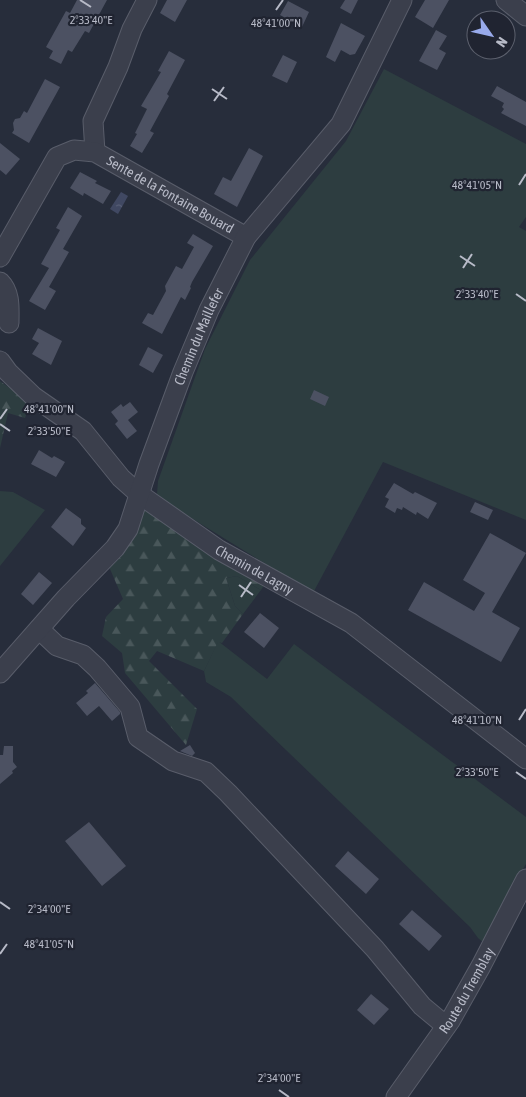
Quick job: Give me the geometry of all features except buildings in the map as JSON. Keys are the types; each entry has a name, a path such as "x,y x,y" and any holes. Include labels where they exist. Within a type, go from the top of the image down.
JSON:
{"street":[{"name":"Sente de la Fontaine Bouard","path":"95,152 93,122 118,67 132,29 147,0"},
{"name":"Chemin du Maillefer","path":"0,673 115,548 128,530 183,372 209,310 246,237 341,124 402,0"},
{"path":"506,0 526,16"},
{"name":"Sente de la Fontaine Bouard","path":"0,257 57,158 74,150 95,152 246,237"},
{"path":"0,282 9,298 8,323"},
{"name":"Chemin de Lagny","path":"0,360 8,372 34,397 82,431 121,478 139,494 218,550 351,624 526,759"},
{"path":"39,629 57,646 83,655 97,668 130,707 138,737 173,761 206,772 228,792 375,948 422,1006 446,1026"},
{"name":"Route du Tremblay","path":"396,1097 446,1026 481,966 526,879"}],"green space":[{"path":"384,69 526,144 526,217 519,227 526,231 526,520 383,462 313,593 175,508 157,494 158,481 205,349 250,260 346,141"},
{"path":"0,381 30,403 25,418 8,413 0,448"},
{"path":"0,491 13,492 45,510 0,566"},
{"path":"141,509 164,518 266,582 261,590 237,576 226,578 235,606 243,614 222,643 218,642 204,671 157,651 149,661 197,709 186,745 125,673 122,653 102,636 106,617 123,599 107,562"},
{"path":"237,576 261,590 243,614 235,606 226,578"},
{"path":"218,641 267,679 294,644 526,817 526,864 507,895 485,944 470,927 231,697 206,682 204,671"}],"water":[{"path":"121,192 128,196 118,214 110,209"}]}
